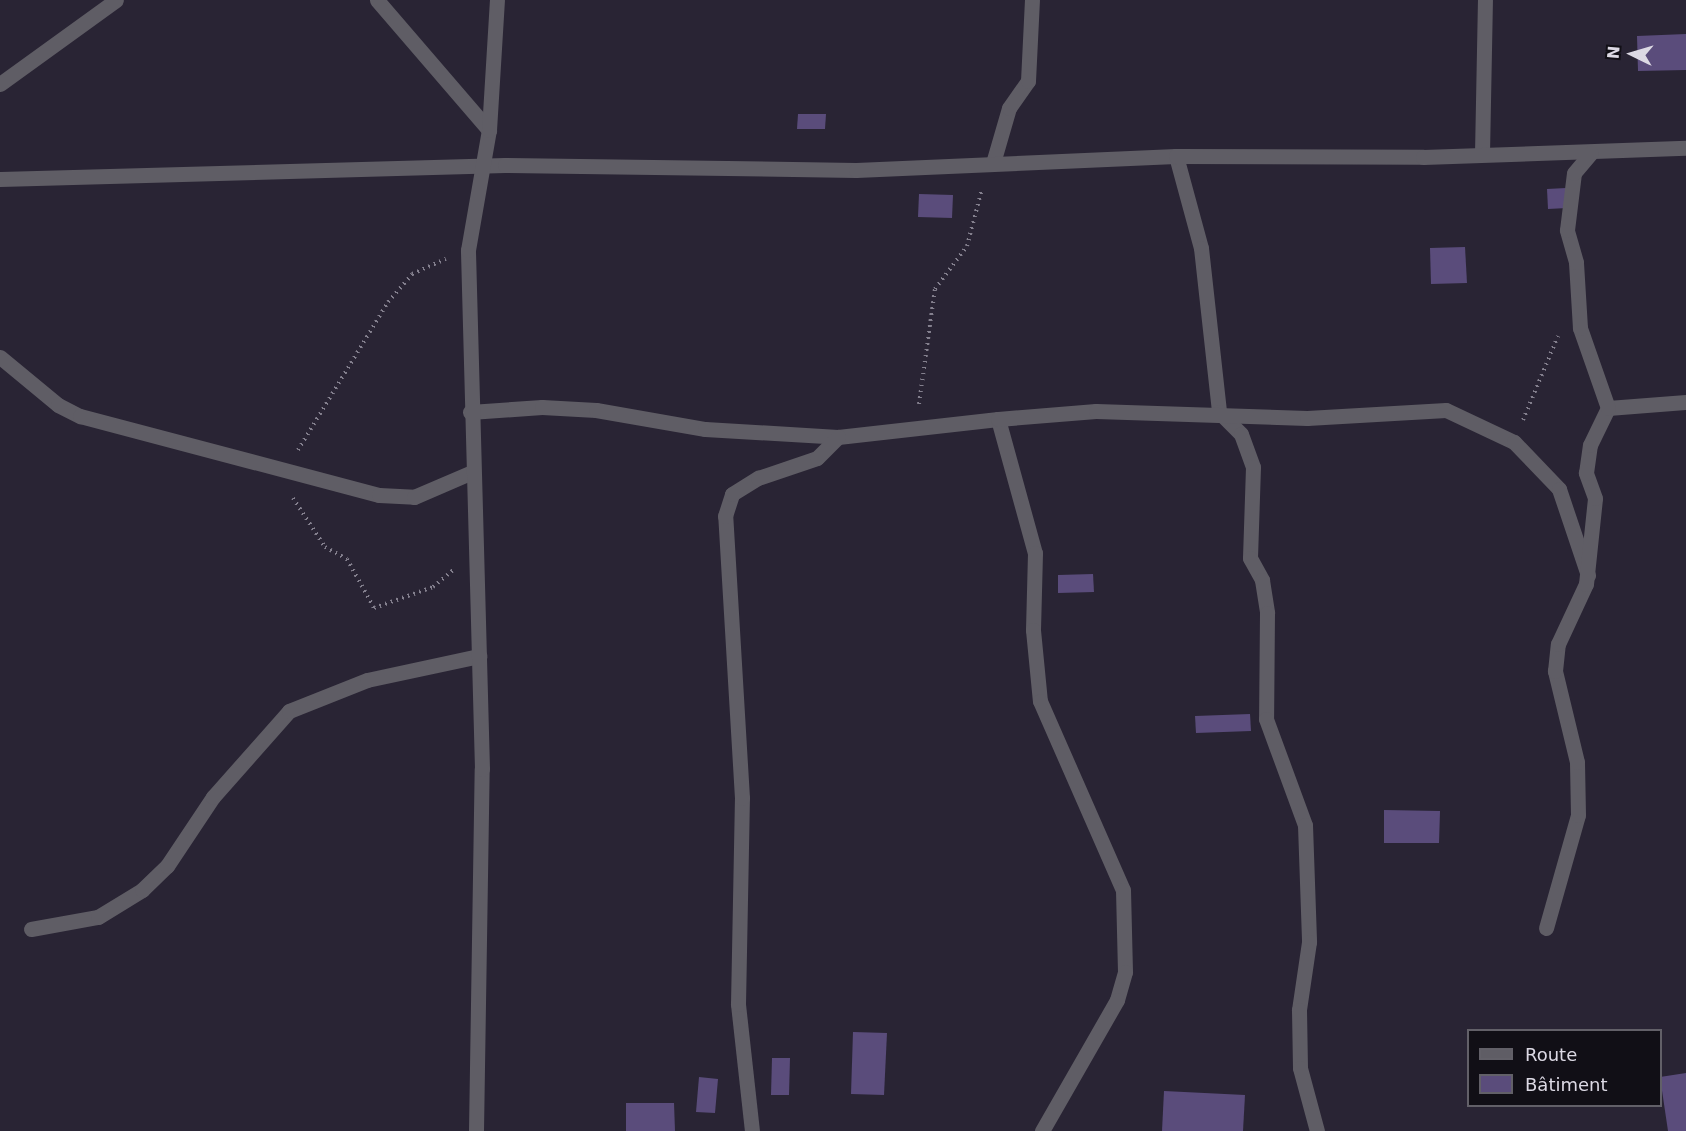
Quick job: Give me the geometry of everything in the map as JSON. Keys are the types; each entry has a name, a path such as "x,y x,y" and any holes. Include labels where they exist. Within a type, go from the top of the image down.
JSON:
{"street":[{"path":"0,84 116,0"},
{"path":"377,0 489,130"},
{"path":"476,1131 479,657 470,412 468,250 485,166 497,0"},
{"path":"993,163 1009,108 1028,81 1032,0"},
{"path":"1482,154 1485,0"},
{"path":"0,179 485,166 856,170 1176,156 1591,153 1686,148"},
{"path":"1546,928 1578,815 1577,762 1555,671 1558,644 1588,575 1595,498 1586,473 1590,445 1608,408 1574,296 1576,262 1567,230 1568,195 1580,162 1591,153"},
{"path":"1176,156 1201,248 1219,412 1241,434 1253,467 1251,558 1262,580 1267,613 1266,719 1305,825 1309,942 1299,1010 1300,1068 1317,1131"},
{"path":"0,357 58,405 80,416 286,471 401,499 472,472"},
{"path":"1608,408 1686,402"},
{"path":"470,412 542,407 596,410 705,429 837,437 1085,411 1219,412 1307,418 1446,410 1514,442 1559,489 1588,575"},
{"path":"998,419 1035,553 1033,630 1040,701 1123,890 1125,972 1117,1000 1042,1131"},
{"path":"752,1131 738,1004 742,798 725,516 732,494 758,478 817,458 837,437"},
{"path":"31,929 98,917 142,890 167,866 213,797 289,711 368,680 479,657"}],"path":[{"path":"911,430 935,289 967,246 993,163"},
{"path":"468,250 406,281 286,471 280,487 312,519 325,547 347,559 374,608 433,586 476,554"},
{"path":"1514,442 1574,296"}],"building":[{"path":"1686,34 1686,70 1638,71 1637,36"},
{"path":"798,114 826,114 825,129 797,129"},
{"path":"1566,188 1567,208 1548,209 1547,189"},
{"path":"919,194 953,195 952,218 918,217"},
{"path":"1465,247 1467,283 1431,284 1430,248"},
{"path":"1093,574 1094,592 1058,593 1058,575"},
{"path":"1250,714 1251,731 1196,733 1195,716"},
{"path":"1384,810 1440,811 1439,843 1384,843"},
{"path":"853,1032 887,1033 884,1095 851,1094"},
{"path":"772,1058 790,1058 789,1095 771,1095"},
{"path":"1686,1073 1686,1131 1668,1131 1662,1077"},
{"path":"699,1077 718,1079 715,1113 696,1112"},
{"path":"1164,1091 1245,1095 1243,1131 1162,1131"},
{"path":"626,1103 674,1103 675,1131 626,1131"}]}
